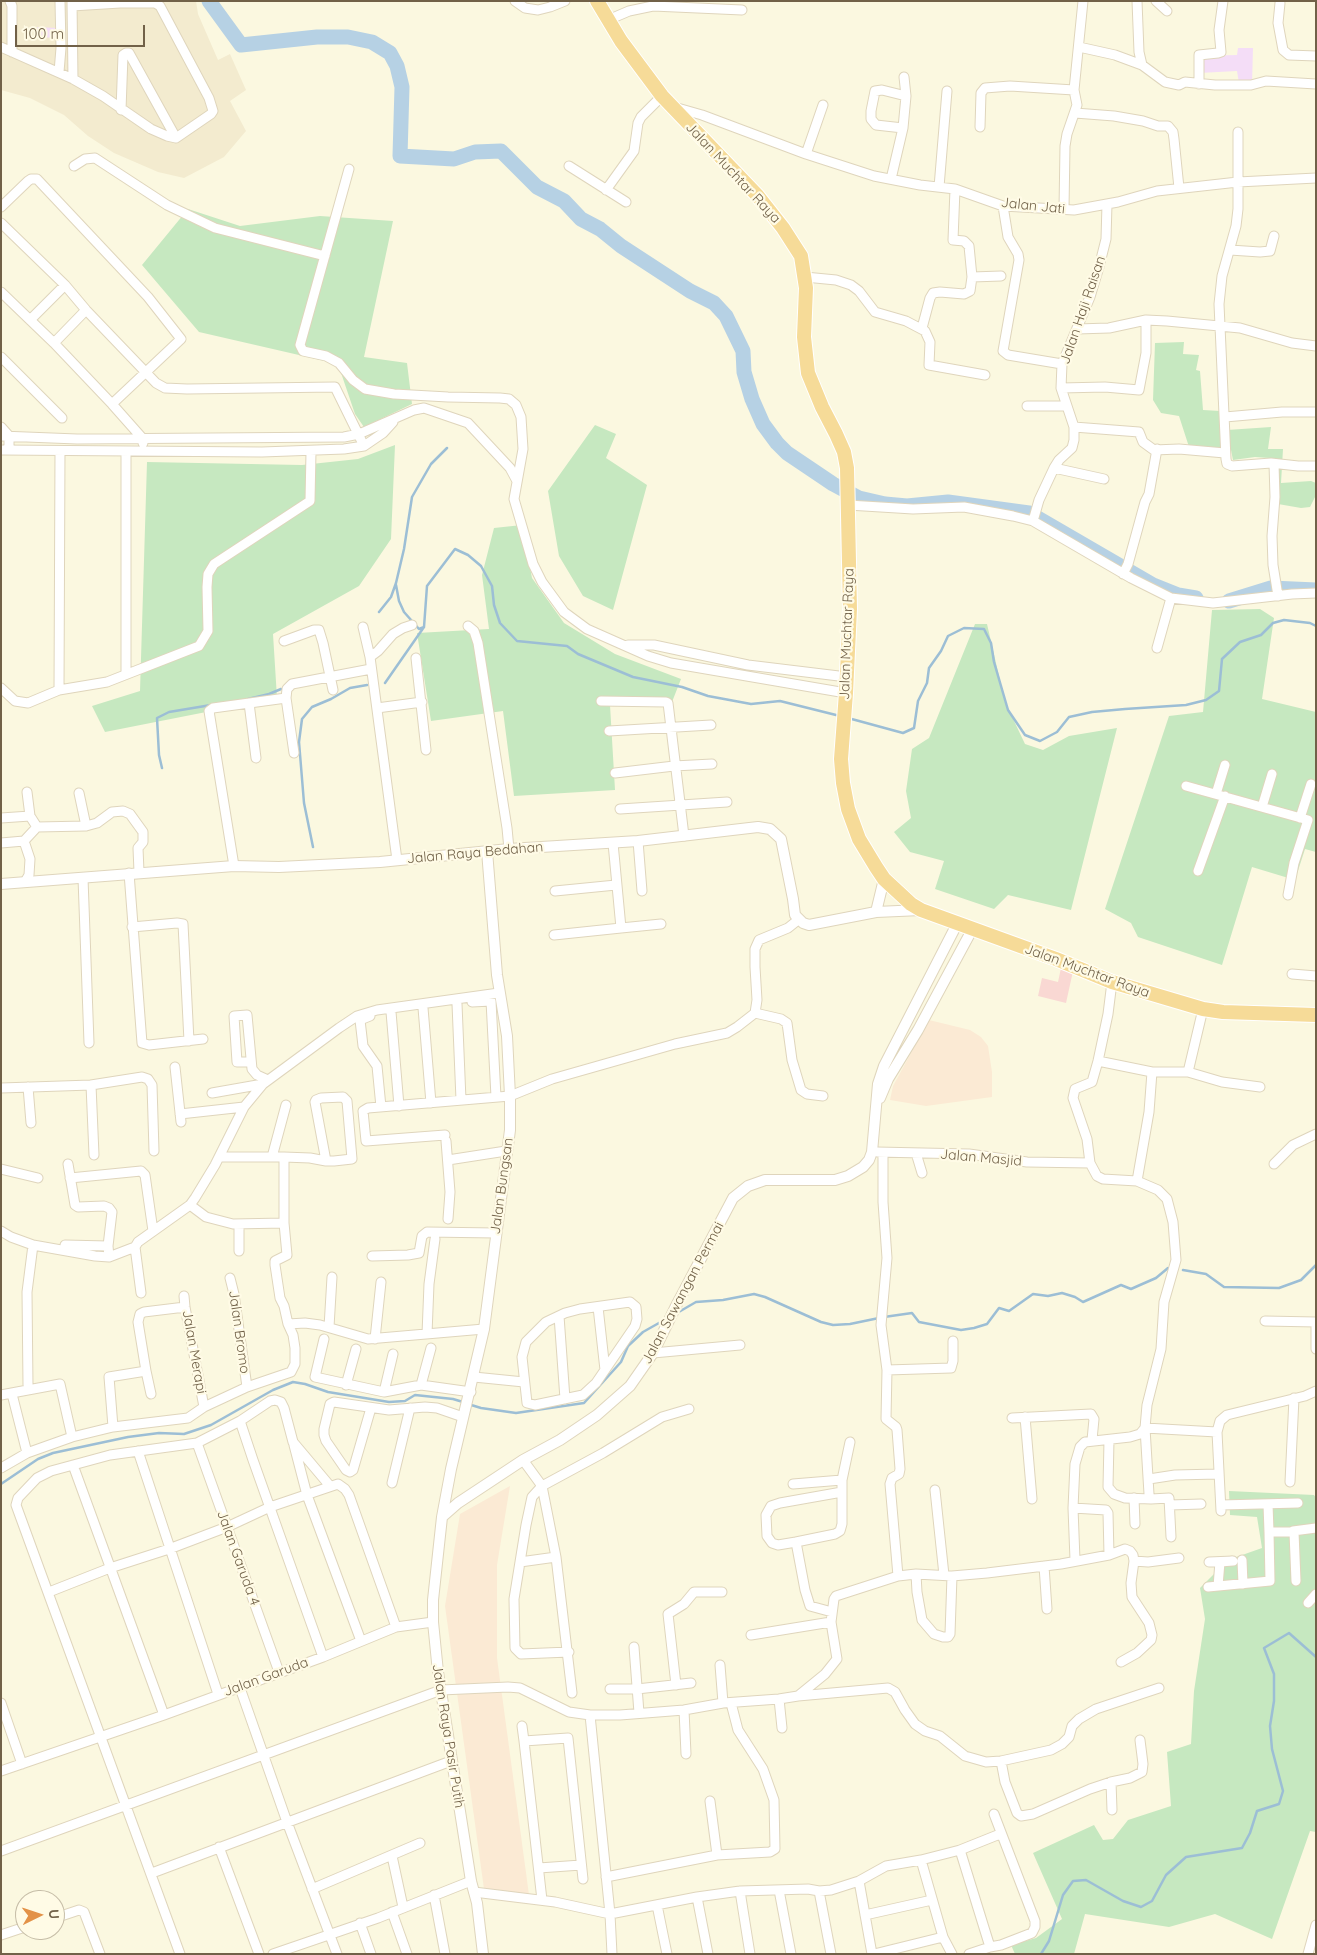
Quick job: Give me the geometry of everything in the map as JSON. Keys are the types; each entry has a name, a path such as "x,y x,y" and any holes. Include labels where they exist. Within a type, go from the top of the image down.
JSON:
{"highway":[{"name":"Jalan Muchtar Raya","path":"597,1 631,55 662,96 770,211 797,249 803,264 805,277 804,337 806,363 815,392 846,460 850,573 846,698 841,759 843,782 848,809 859,839 884,878 911,904 921,910 1112,982 1203,1009 1223,1012 1316,1015"}],"street":[{"path":"10,1 12,6 12,52"},
{"path":"59,72 61,48 60,1"},
{"path":"516,1 525,8 538,10 565,1"},
{"path":"1064,209 1065,146 1077,102 1074,90 1082,1"},
{"path":"1137,1 1139,52 1142,65"},
{"path":"1156,1 1167,11"},
{"path":"1199,84 1199,55 1221,52 1220,30 1223,1"},
{"path":"74,79 72,4 154,3 163,9 209,98 213,111 176,138"},
{"path":"1280,3 1278,23 1282,50 1289,55 1316,56"},
{"path":"608,20 653,6 742,10"},
{"path":"1,47 74,79 150,129 176,138"},
{"path":"1078,47 1115,55 1142,65 1165,82 1180,85 1185,82 1251,85 1266,81 1316,84"},
{"path":"121,110 123,55 129,53 176,138"},
{"path":"891,179 903,128 906,96 904,77"},
{"path":"980,127 981,93 985,88 1010,86 1074,90"},
{"path":"903,128 876,125 872,122 871,112 875,91 882,90 906,96"},
{"path":"939,187 947,91"},
{"path":"606,190 634,151 638,123 641,117 662,96"},
{"path":"806,154 823,105"},
{"name":"Jalan Jati","path":"671,107 702,115 806,154 874,176 955,189 1003,206 1064,209 1087,208 1157,191 1179,188 1238,182 1316,178"},
{"path":"1075,114 1114,116 1168,126 1173,132 1179,188"},
{"path":"1238,132 1236,226 1220,289 1219,326 1227,464 1232,466 1274,464 1316,466"},
{"path":"74,166 85,159 95,158 167,205 214,228 325,256"},
{"path":"569,166 626,202"},
{"path":"349,169 300,345 303,351 326,356 339,363 352,380 365,389 394,394 500,398 509,399 516,405 521,417 523,449 514,499 533,564 542,582 564,612 588,629 648,656 671,663 846,698"},
{"path":"1,207 28,181 31,179 37,180 148,297 181,339 112,404"},
{"path":"922,328 933,293 964,294 970,291 972,277 969,246 964,241 953,240 955,189"},
{"name":"Jalan Haji Raisan","path":"1074,427 1061,388 1062,364 1090,297 1099,267 1106,240 1107,204"},
{"path":"1003,206 1008,237 1018,254 1019,260 1003,351 1008,356 1062,364"},
{"path":"1,223 65,285 86,310 156,383 166,388 335,388 364,446"},
{"path":"1230,250 1270,251 1274,236"},
{"path":"972,277 1002,276"},
{"path":"805,277 836,280 851,285 859,291 875,312 922,328 926,331 930,342 929,365 985,375"},
{"path":"30,320 65,285"},
{"path":"1,292 54,343 143,438 144,450"},
{"path":"54,343 86,310"},
{"path":"1077,328 1109,328 1146,320 1240,328 1284,341 1316,346"},
{"path":"1061,388 1105,387 1139,390 1146,353 1146,320"},
{"path":"1,357 62,418"},
{"path":"5,436 77,439 316,438 359,434 448,397"},
{"path":"1027,406 1066,406"},
{"path":"424,408 468,423 510,468 517,481"},
{"path":"1225,417 1282,412 1316,412"},
{"path":"1,427 5,436 5,450 310,452 364,446 383,433 396,418"},
{"path":"1034,520 1039,500 1054,468 1059,460 1072,448 1074,427 1140,432 1144,442 1148,446 1157,449 1225,453"},
{"path":"1125,570 1149,494 1157,449"},
{"path":"59,690 60,451"},
{"path":"126,451 126,674"},
{"path":"1,688 15,701 28,703 59,690 107,682 199,646 208,631 208,574 214,564 310,502 310,452"},
{"path":"1274,464 1275,496 1272,536 1273,565 1277,590"},
{"path":"1054,468 1104,479"},
{"path":"848,497 913,509 964,507 1034,520 1125,570 1171,598 1213,603 1277,590 1292,594 1316,593"},
{"path":"1157,648 1171,598"},
{"path":"370,656 378,651 393,634 412,625"},
{"path":"468,626 474,631 478,643 508,828 509,849"},
{"path":"363,627 370,656 397,860"},
{"path":"284,641 319,630 331,675 332,690"},
{"path":"626,645 654,645 748,665 847,676"},
{"path":"416,658 426,750"},
{"path":"294,753 286,698 287,689 292,684 331,675 371,669"},
{"path":"234,866 209,711 214,708 286,698"},
{"path":"601,701 666,702 669,705 674,766 684,836"},
{"path":"377,708 422,702"},
{"path":"249,703 256,758"},
{"path":"609,731 711,725"},
{"path":"615,773 674,766 712,764"},
{"path":"1198,871 1221,795 1225,765"},
{"path":"1262,807 1272,774"},
{"path":"1288,895 1294,863 1308,820 1311,784"},
{"path":"1186,786 1308,820"},
{"path":"27,792 30,816 37,826"},
{"path":"79,793 86,826"},
{"path":"620,809 727,802"},
{"path":"1,842 24,841 37,826 86,826 97,823 112,812 123,811 130,814 143,835 143,842 138,848 134,873 132,927 142,1043 146,1045 203,1039"},
{"path":"1,818 30,816"},
{"name":"Jalan Raya Bedahan","path":"1,884 234,866 330,865 509,849 638,842 758,827 776,832 782,840 794,915 798,920"},
{"path":"24,841 30,859 29,875 25,882"},
{"path":"638,842 642,891"},
{"path":"613,843 621,928"},
{"name":"Jalan Bungsan","path":"442,1517 484,1329 510,1130 507,1036 500,993 487,851"},
{"path":"83,878 89,1043"},
{"path":"876,912 884,878"},
{"path":"555,891 616,884"},
{"path":"448,1219 450,1192 446,1138 366,1141 363,1111 368,1108 510,1096 552,1079 675,1044 727,1033 754,1013 757,1000 755,949 759,940 788,928 798,920 809,925 876,912 921,910"},
{"path":"132,927 177,922 183,924 189,1041"},
{"path":"554,935 661,924"},
{"path":"872,1152 876,1108 885,1077 923,991 958,924"},
{"path":"885,1077 935,998 973,928"},
{"path":"1292,974 1316,976"},
{"path":"1112,982 1098,1061 1092,1082 1075,1090 1074,1094 1087,1139 1090,1163 1097,1176 1103,1179 1138,1181 1158,1190 1167,1199 1173,1222 1176,1260 1164,1302 1161,1349 1147,1406 1145,1428 1149,1494"},
{"path":"923,991 935,998"},
{"path":"1,1231 11,1237 34,1244 95,1256 109,1257 135,1247 138,1242 190,1205 202,1190 244,1107 265,1082 339,1028 364,1013 500,993"},
{"path":"381,1107 377,1066 363,1046 360,1020 364,1017 390,1012 491,1001 496,1097"},
{"path":"457,1004 461,1100"},
{"path":"423,1008 430,1103"},
{"path":"1188,1072 1203,1009"},
{"path":"390,1012 399,1106"},
{"path":"754,1013 781,1018 787,1023 792,1060 801,1090 807,1094 823,1096"},
{"path":"251,1062 237,1062 234,1016 247,1015 252,1069 265,1082"},
{"path":"1098,1061 1152,1072 1188,1072 1222,1082 1260,1087"},
{"path":"175,1066 180,1118 244,1107"},
{"path":"1138,1181 1149,1112 1152,1072"},
{"path":"1,1088 91,1085 142,1077 148,1079 152,1085 154,1151"},
{"path":"212,1093 265,1082"},
{"path":"91,1085 94,1155"},
{"path":"28,1086 31,1123"},
{"path":"219,1157 284,1157 326,1161 352,1159 347,1100 343,1097 321,1098 315,1102 326,1161"},
{"path":"272,1157 286,1105"},
{"path":"1274,1164 1293,1145 1316,1134"},
{"path":"448,1160 506,1151"},
{"name":"Jalan Masjid","path":"872,1152 969,1154 1027,1162 1090,1163"},
{"name":"Jalan Sawangan Permai","path":"442,1517 458,1503 523,1460 560,1440 597,1415 630,1386 653,1353 733,1198 748,1186 765,1180 835,1180 848,1176 869,1160 872,1152"},
{"path":"883,1152 883,1202 887,1248 880,1325 887,1370 886,1419 897,1430 900,1469 899,1474 892,1478 890,1484 898,1576"},
{"path":"916,1154 922,1173"},
{"path":"1,1468 27,1453 72,1437 113,1427 188,1418 204,1407 247,1387 291,1372 295,1364 295,1348 293,1335 280,1298 275,1265 276,1261 285,1258 287,1255 284,1223 284,1157"},
{"path":"68,1164 75,1205 78,1207 104,1206 112,1212 108,1246 109,1257"},
{"path":"1,1169 38,1178"},
{"path":"70,1178 142,1171 145,1175 153,1231"},
{"path":"190,1205 206,1217 239,1225 284,1223"},
{"path":"239,1225 239,1251"},
{"path":"372,1256 408,1256 418,1253 422,1236 427,1232 496,1233"},
{"path":"427,1334 429,1284 435,1239"},
{"path":"28,1385 27,1292 34,1244"},
{"path":"65,1245 108,1246"},
{"path":"135,1247 141,1293"},
{"path":"329,1327 332,1277"},
{"name":"Jalan Bromo","path":"230,1278 247,1387"},
{"path":"375,1339 381,1282"},
{"name":"Jalan Merapi","path":"184,1296 204,1407"},
{"path":"630,1302 636,1307 635,1326 596,1383 583,1395 535,1404 527,1403 522,1357 526,1342 546,1322 580,1309 598,1307 630,1302"},
{"path":"151,1394 138,1322 140,1314 185,1307"},
{"path":"598,1307 605,1370"},
{"path":"559,1316 565,1399"},
{"path":"1265,1321 1316,1322 1316,1348"},
{"path":"288,1324 305,1323 329,1327 368,1339 484,1329"},
{"path":"324,1339 315,1377 384,1392 421,1385 470,1395"},
{"path":"887,1370 951,1368 953,1361 952,1341"},
{"path":"653,1353 740,1345"},
{"path":"421,1385 431,1348"},
{"path":"346,1385 356,1349"},
{"path":"384,1392 393,1354"},
{"path":"113,1427 109,1377 146,1372"},
{"path":"474,1377 524,1382"},
{"path":"1,1395 60,1384 72,1437"},
{"path":"1298,1503 1221,1508 1217,1432 1220,1421 1228,1416 1316,1392"},
{"path":"12,1394 27,1453"},
{"path":"1290,1482 1294,1398"},
{"path":"180,1954 49,1592 18,1514 16,1504 18,1498 37,1478 51,1471 93,1458 197,1443 240,1421 270,1402 278,1400 284,1408 307,1494 361,1641"},
{"path":"371,1408 353,1470 350,1472 346,1470 324,1435 330,1404 334,1402 389,1410 437,1408 465,1413"},
{"path":"392,1482 410,1408"},
{"path":"569,1652 521,1654 515,1648 514,1599 532,1497 542,1486 603,1453 662,1417 689,1409"},
{"path":"1012,1418 1091,1414 1094,1419 1092,1440"},
{"path":"1026,1417 1032,1499"},
{"path":"240,1421 323,1657"},
{"path":"1145,1428 1217,1432"},
{"path":"1075,1560 1073,1508 1077,1454 1080,1447 1085,1442 1092,1440 1109,1440 1140,1434 1145,1428"},
{"path":"1109,1440 1108,1487 1114,1494 1134,1498 1168,1498 1171,1537"},
{"path":"293,1442 330,1486"},
{"path":"842,1492 771,1506 766,1514 767,1536 772,1543 778,1545 818,1539 840,1531 842,1524 842,1492 842,1480 850,1442"},
{"name":"Jalan Garuda 4","path":"197,1443 279,1672"},
{"path":"138,1451 218,1694"},
{"path":"523,1460 542,1486 556,1557 569,1652 572,1693"},
{"path":"73,1465 164,1715"},
{"path":"1148,1479 1175,1475 1218,1474"},
{"path":"793,1484 842,1480"},
{"path":"49,1592 110,1568 169,1549 227,1527 270,1507 338,1484 349,1495 396,1628"},
{"path":"916,1574 916,1592 922,1620 934,1634 948,1637 950,1634 948,1575 935,1490"},
{"path":"1134,1498 1135,1524"},
{"path":"1170,1505 1201,1504"},
{"path":"1208,1587 1270,1581 1268,1504"},
{"path":"1073,1508 1106,1510 1108,1513 1109,1555"},
{"name":"Jalan Raya Pasir Putih","path":"442,1517 432,1600 433,1622 451,1761 471,1881 477,1903 483,1954"},
{"path":"1269,1532 1316,1528"},
{"path":"1293,1531 1296,1581"},
{"path":"796,1542 810,1606 832,1612"},
{"path":"798,1696 825,1674 837,1659 831,1622 836,1596 898,1576 987,1573 1109,1555 1120,1550 1130,1551 1133,1554 1132,1597 1149,1623 1152,1635 1151,1640 1136,1653 1121,1662"},
{"path":"520,1562 556,1557"},
{"path":"1134,1561 1148,1562 1179,1558"},
{"path":"1209,1562 1233,1560 1220,1562 1218,1586"},
{"path":"1242,1560 1242,1584"},
{"path":"1044,1566 1047,1609"},
{"path":"676,1685 668,1614 684,1604 694,1592 722,1592"},
{"path":"1308,1603 1316,1594"},
{"name":"Jalan Garuda","path":"1,1770 240,1688 396,1628 433,1622"},
{"path":"751,1635 831,1622"},
{"path":"634,1647 639,1713"},
{"path":"606,1877 717,1855 770,1852 775,1849 774,1800 763,1769 738,1730 727,1703 720,1665"},
{"path":"610,1689 637,1689 691,1683"},
{"path":"240,1688 287,1822 337,1954"},
{"path":"1,1851 441,1690 520,1688 570,1712 590,1715 684,1710 727,1703 891,1689 895,1692 915,1724 926,1731 940,1736 965,1756 986,1762 1001,1761 1051,1750 1062,1744 1068,1737 1072,1726 1096,1709 1159,1688"},
{"path":"779,1699 782,1728"},
{"path":"1,1704 22,1764"},
{"path":"684,1710 686,1754"},
{"path":"590,1715 610,1914 612,1954"},
{"path":"522,1726 542,1900"},
{"path":"524,1741 568,1738 583,1880"},
{"path":"1001,1761 1011,1797 1017,1813 1021,1816 1033,1814 1090,1789 1130,1778 1142,1772 1140,1740"},
{"path":"152,1873 451,1761"},
{"path":"1112,1782 1112,1810"},
{"path":"710,1801 717,1855"},
{"path":"969,1954 1001,1945 1032,1932 1035,1927 1035,1921 1000,1834 994,1814"},
{"path":"474,1892 542,1900 610,1914 697,1897 740,1891 831,1890 858,1881 886,1866 921,1860 960,1850 1000,1834"},
{"path":"312,1889 420,1843"},
{"path":"219,1847 260,1954"},
{"path":"960,1850 990,1947"},
{"path":"392,1856 403,1907"},
{"path":"921,1860 944,1937 952,1954"},
{"path":"539,1868 581,1864"},
{"path":"273,1954 300,1950 329,1934 471,1881"},
{"path":"858,1881 873,1954 944,1937"},
{"path":"780,1890 791,1954"},
{"path":"740,1891 750,1954"},
{"path":"819,1891 831,1954"},
{"path":"434,1895 445,1954"},
{"path":"697,1897 708,1954"},
{"path":"865,1915 932,1900"},
{"path":"657,1905 667,1954"},
{"path":"65,1915 79,1910 84,1912 100,1954"},
{"path":"392,1912 407,1954"},
{"path":"360,1923 371,1954"},
{"path":"1308,1954 1316,1925"},
{"path":"1,1935 15,1930"}],"shaded area":[{"path":"1,1 196,1 198,14 218,60 230,54 246,90 230,101 246,131 224,157 184,178 158,172 114,153 88,136 64,115 30,98 1,90"},
{"path":"37,27 57,28 57,38 38,37"},
{"path":"1238,48 1253,48 1252,84 1239,83 1237,71 1199,73 1199,56 1237,55"},
{"path":"1061,968 1073,971 1066,1003 1038,996 1042,978 1058,982"},
{"path":"929,1020 970,1030 981,1037 988,1046 992,1072 992,1097 926,1106 890,1100 893,1086"},
{"path":"510,1486 497,1565 497,1658 529,1895 484,1889 445,1606 460,1514"}],"green space":[{"path":"188,209 240,226 320,216 393,221 364,357 407,363 412,404 364,427 355,414 338,364 199,332 142,265"},
{"path":"1184,342 1183,354 1199,355 1196,370 1200,371 1203,410 1220,411 1220,450 1190,450 1179,416 1161,413 1153,400 1155,343"},
{"path":"595,425 616,434 606,458 647,485 613,610 583,596 559,556 548,491"},
{"path":"1271,427 1268,449 1283,449 1281,483 1311,481 1316,483 1316,495 1310,507 1301,508 1278,504 1269,458 1255,457 1233,460 1227,430"},
{"path":"395,445 391,539 359,586 273,634 277,698 105,732 92,706 140,691 147,462 302,465 358,459"},
{"path":"522,525 532,578 564,623 615,654 681,679 672,702 610,705 615,790 514,796 503,711 431,721 417,633 489,629 482,575 494,528"},
{"path":"1260,609 1274,618 1262,699 1316,712 1316,852 1305,849 1295,880 1252,867 1222,965 1138,937 1131,923 1105,909 1169,716 1203,712 1212,610"},
{"path":"975,624 987,624 1005,702 1025,744 1043,750 1069,736 1117,728 1071,910 1008,895 994,909 935,889 944,861 910,852 894,832 911,818 906,791 912,749 929,738"},
{"path":"1229,1491 1314,1495 1316,1498 1316,1832 1310,1831 1272,1939 1215,1914 1169,1927 1085,1914 1074,1954 1015,1954 1011,1945 1036,1938 1062,1919 1033,1853 1094,1825 1103,1840 1113,1839 1128,1820 1171,1806 1167,1752 1191,1744 1194,1691 1205,1619 1200,1588 1228,1560 1262,1548 1257,1517 1230,1515"}],"waterway":[{"path":"209,1 241,45 317,37 348,37 372,42 390,53 397,66 402,87 400,156 454,159 475,152 501,151 537,187 564,201 581,219 600,229 621,246 690,291 714,303 726,316 743,351 744,372 752,399 763,424 787,453 833,484 859,498 885,504 907,506 948,502 1029,513 1153,585 1178,595 1196,598"},
{"path":"379,612 391,597 396,583 404,549 412,497 431,464 447,448"},
{"path":"385,683 424,627 427,586 455,549 468,555 481,566 492,586 494,605 500,623 517,641 567,646 578,654 633,677 682,687 708,696 751,704 780,701 840,716"},
{"path":"396,585 399,601 404,612 419,629 424,627"},
{"path":"1229,601 1271,588 1316,590"},
{"path":"848,718 903,733 914,728 918,701 927,683 929,668 941,651 948,636 964,628 984,629 991,643 994,662 1008,710 1025,735 1040,741 1057,732 1069,717 1092,712 1186,705 1206,700 1219,691 1222,659 1240,642 1261,635 1273,623 1284,620 1310,623 1316,626"},
{"path":"313,847 304,803 299,742 302,719 312,707 350,688 367,685"},
{"path":"248,699 281,689"},
{"path":"162,768 159,755 157,718 169,712 211,705"},
{"path":"1183,1270 1206,1274 1224,1287 1279,1288 1301,1280 1316,1265"},
{"path":"884,1317 912,1313 919,1322 961,1330 974,1328 987,1324 999,1308 1009,1311 1033,1294 1048,1296 1062,1293 1083,1302 1121,1285 1131,1289 1156,1278 1168,1268"},
{"path":"677,1313 696,1302 723,1300 754,1294 821,1322 833,1325 850,1324 879,1318"},
{"path":"468,1404 481,1408 516,1413 584,1403 621,1362 628,1346 643,1332 666,1319"},
{"path":"1,1484 38,1459 53,1453 128,1437 159,1433 184,1434 211,1425 273,1390 293,1382 328,1392 389,1402 405,1401 415,1395 453,1399 463,1402"},
{"path":"1041,1954 1049,1941 1063,1895 1073,1881 1086,1880 1123,1901 1141,1907 1152,1901 1166,1875 1186,1857 1242,1848 1250,1833 1257,1811 1279,1804 1283,1791 1272,1749 1270,1726 1274,1701 1274,1674 1264,1648 1289,1633 1316,1657"}]}
